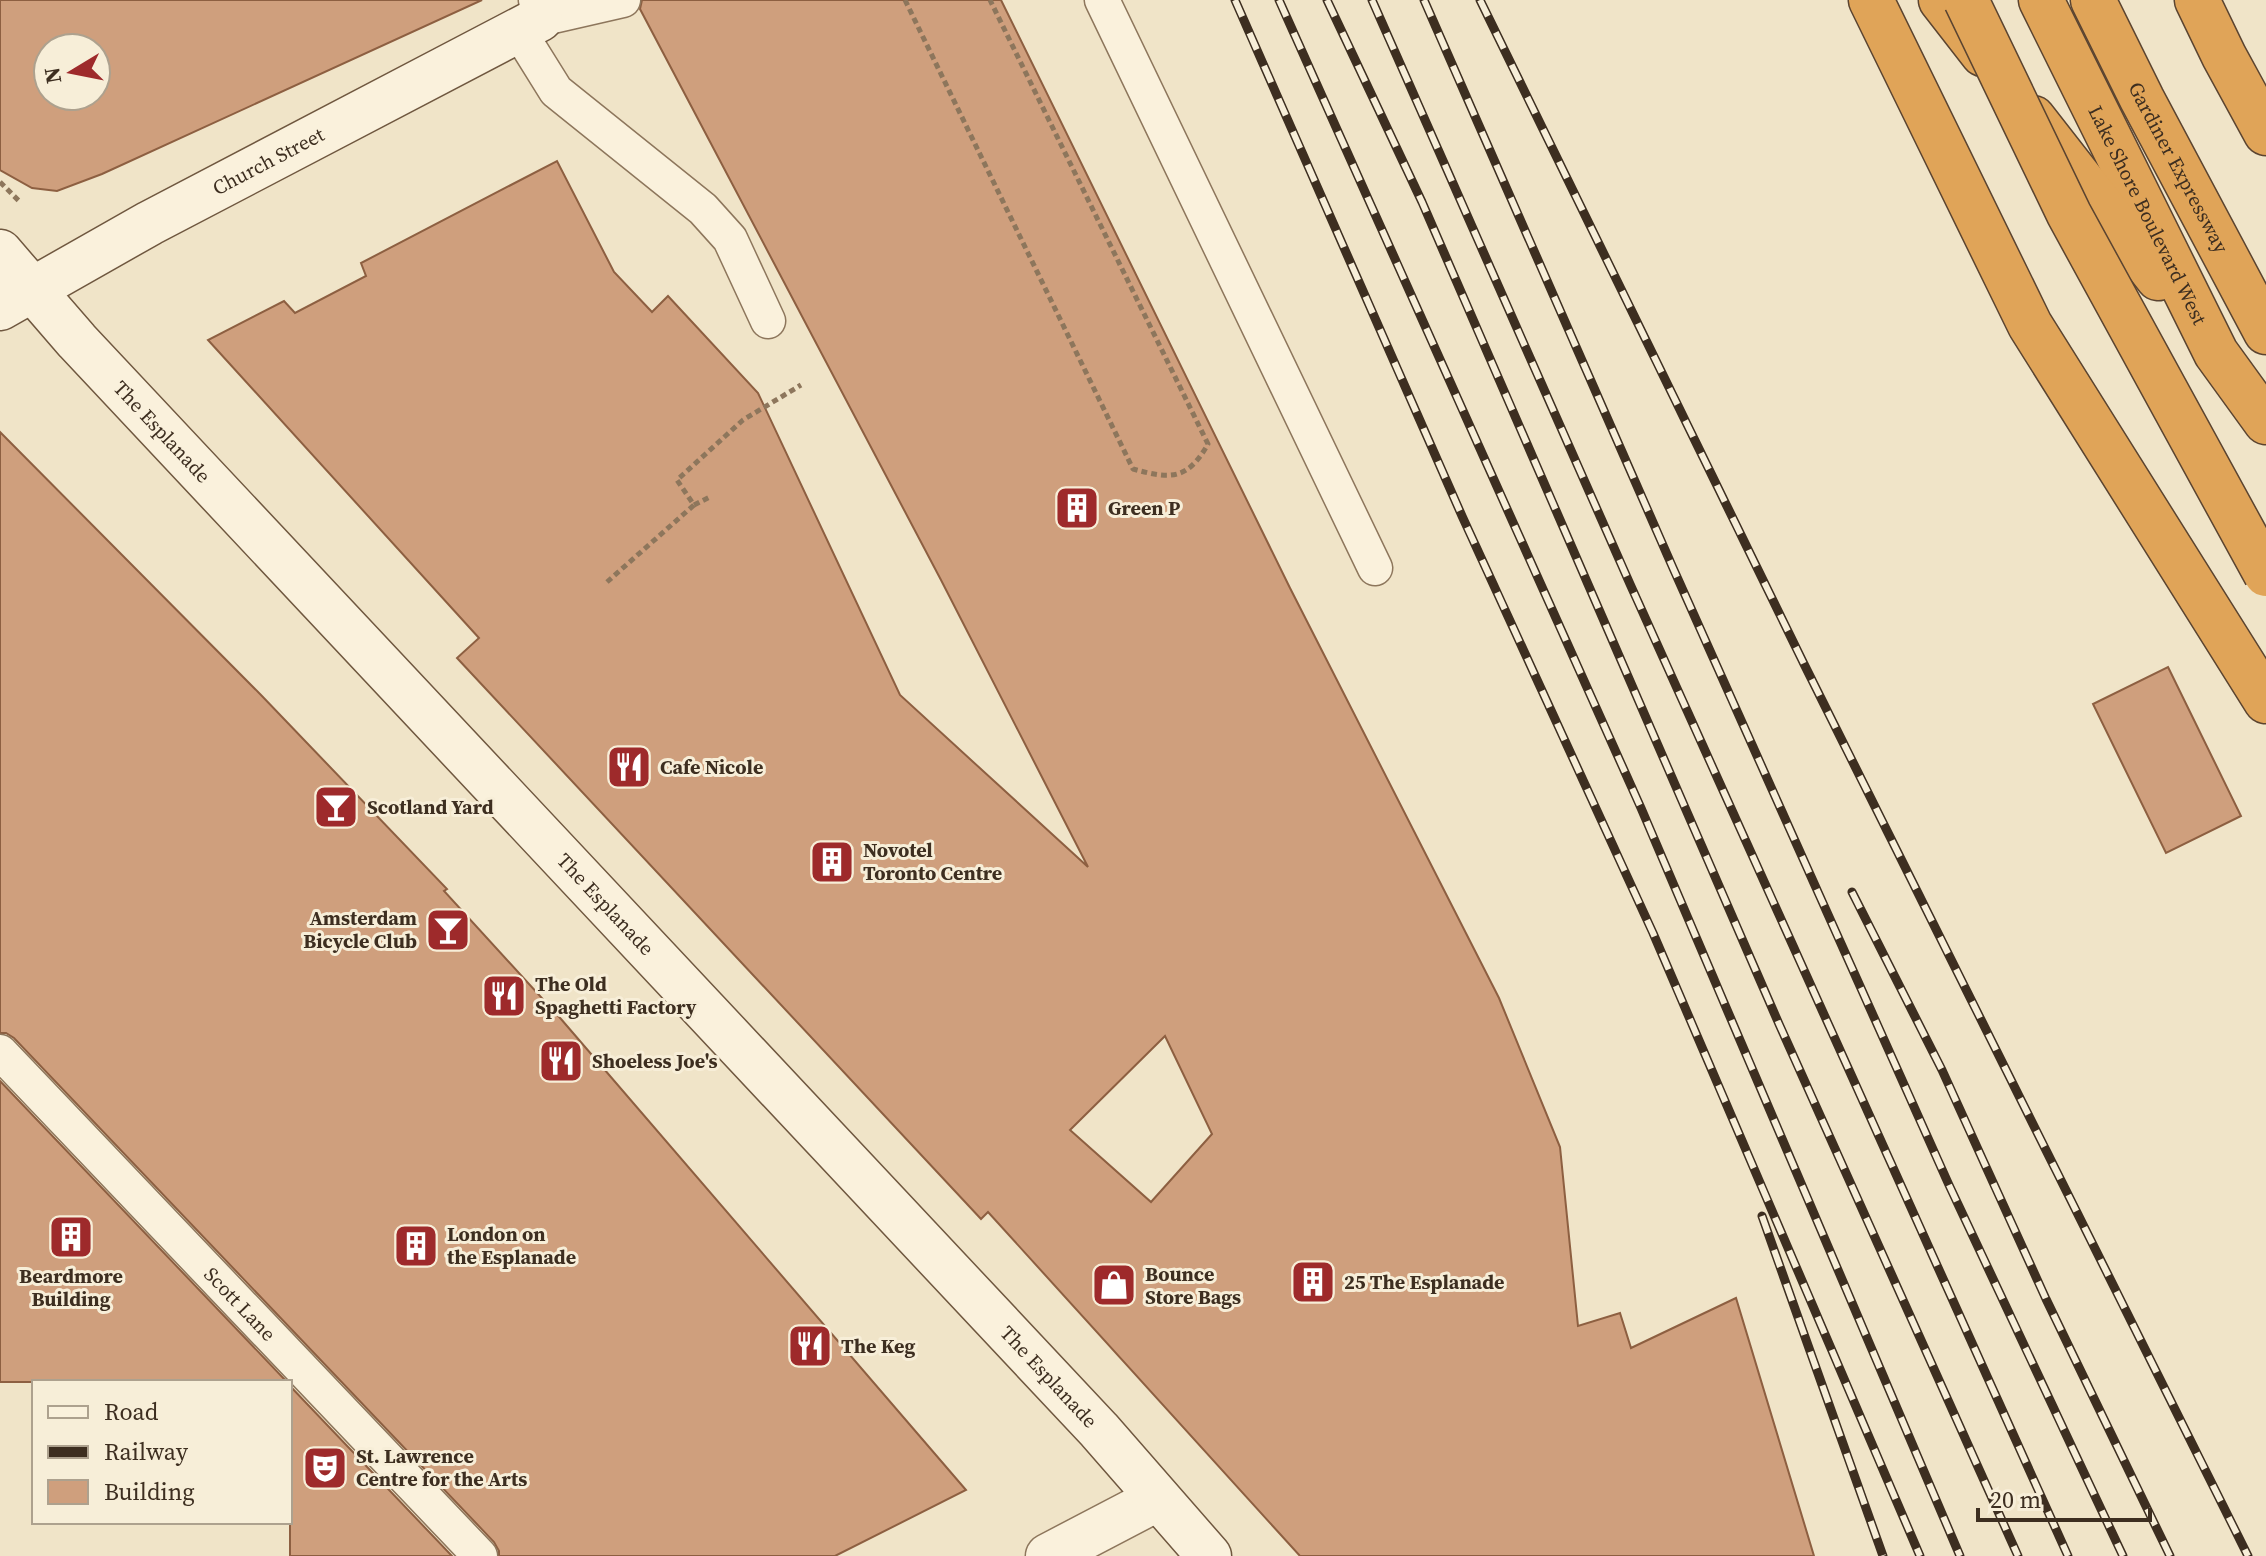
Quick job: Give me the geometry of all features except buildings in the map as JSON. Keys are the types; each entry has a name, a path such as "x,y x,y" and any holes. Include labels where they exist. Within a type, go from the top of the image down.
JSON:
{"highway":[{"path":"1871,0 2030,325 2266,701"},
{"path":"1941,0 2216,353"},
{"path":"1966,0 2069,214 2266,574"},
{"name":"Lake Shore Boulevard West","path":"2041,0 2216,353 2266,422"},
{"name":"Gardiner Expressway","path":"2093,0 2266,332"},
{"path":"2197,0 2266,133"}],"street":[{"name":"Church Street","path":"17,299 150,223 531,16"},
{"name":"The Esplanade","path":"0,252 17,299 98,364 1099,1430 1209,1556"},
{"path":"1048,1556 1157,1499"}],"lane":[{"path":"623,0 531,16 556,91 703,209 730,239 768,321"},
{"path":"1102,0 1375,568"},
{"name":"Scott Lane","path":"0,1052 480,1556"}],"path":[{"path":"905,0 1133,469 1159,476 1176,475 1198,462 1208,444 990,0"},
{"path":"694,505 677,480 743,420 801,385"},
{"path":"607,582 694,505 710,497"}],"railway":[{"path":"1235,0 1462,516 1653,933 1920,1556"},
{"path":"1279,0 1641,808 1960,1556"},
{"path":"1327,0 1422,202 1779,1024 2018,1556"},
{"path":"1372,0 1630,584 2068,1556"},
{"path":"1424,0 1673,568 1949,1185 2123,1556"},
{"path":"1480,0 1804,664 2248,1556"},
{"path":"1852,892 1942,1070 2046,1299 2170,1556"},
{"path":"1762,1216 1883,1556"}],"place":[{"name":"Green P","path":"1077,508"},
{"name":"Cafe Nicole","path":"629,767"},
{"name":"Scotland Yard","path":"336,807"},
{"name":"Novotel Toronto Centre","path":"832,862"},
{"name":"Amsterdam Bicycle Club","path":"448,930"},
{"name":"The Old Spaghetti Factory","path":"504,996"},
{"name":"Shoeless Joe's","path":"561,1061"},
{"name":"Beardmore Building","path":"71,1237"},
{"name":"London on the Esplanade","path":"416,1246"},
{"name":"25 The Esplanade","path":"1313,1282"},
{"name":"Bounce Store Bags","path":"1114,1285"},
{"name":"The Keg","path":"810,1346"},
{"name":"St. Lawrence Centre for the Arts","path":"325,1468"}]}
